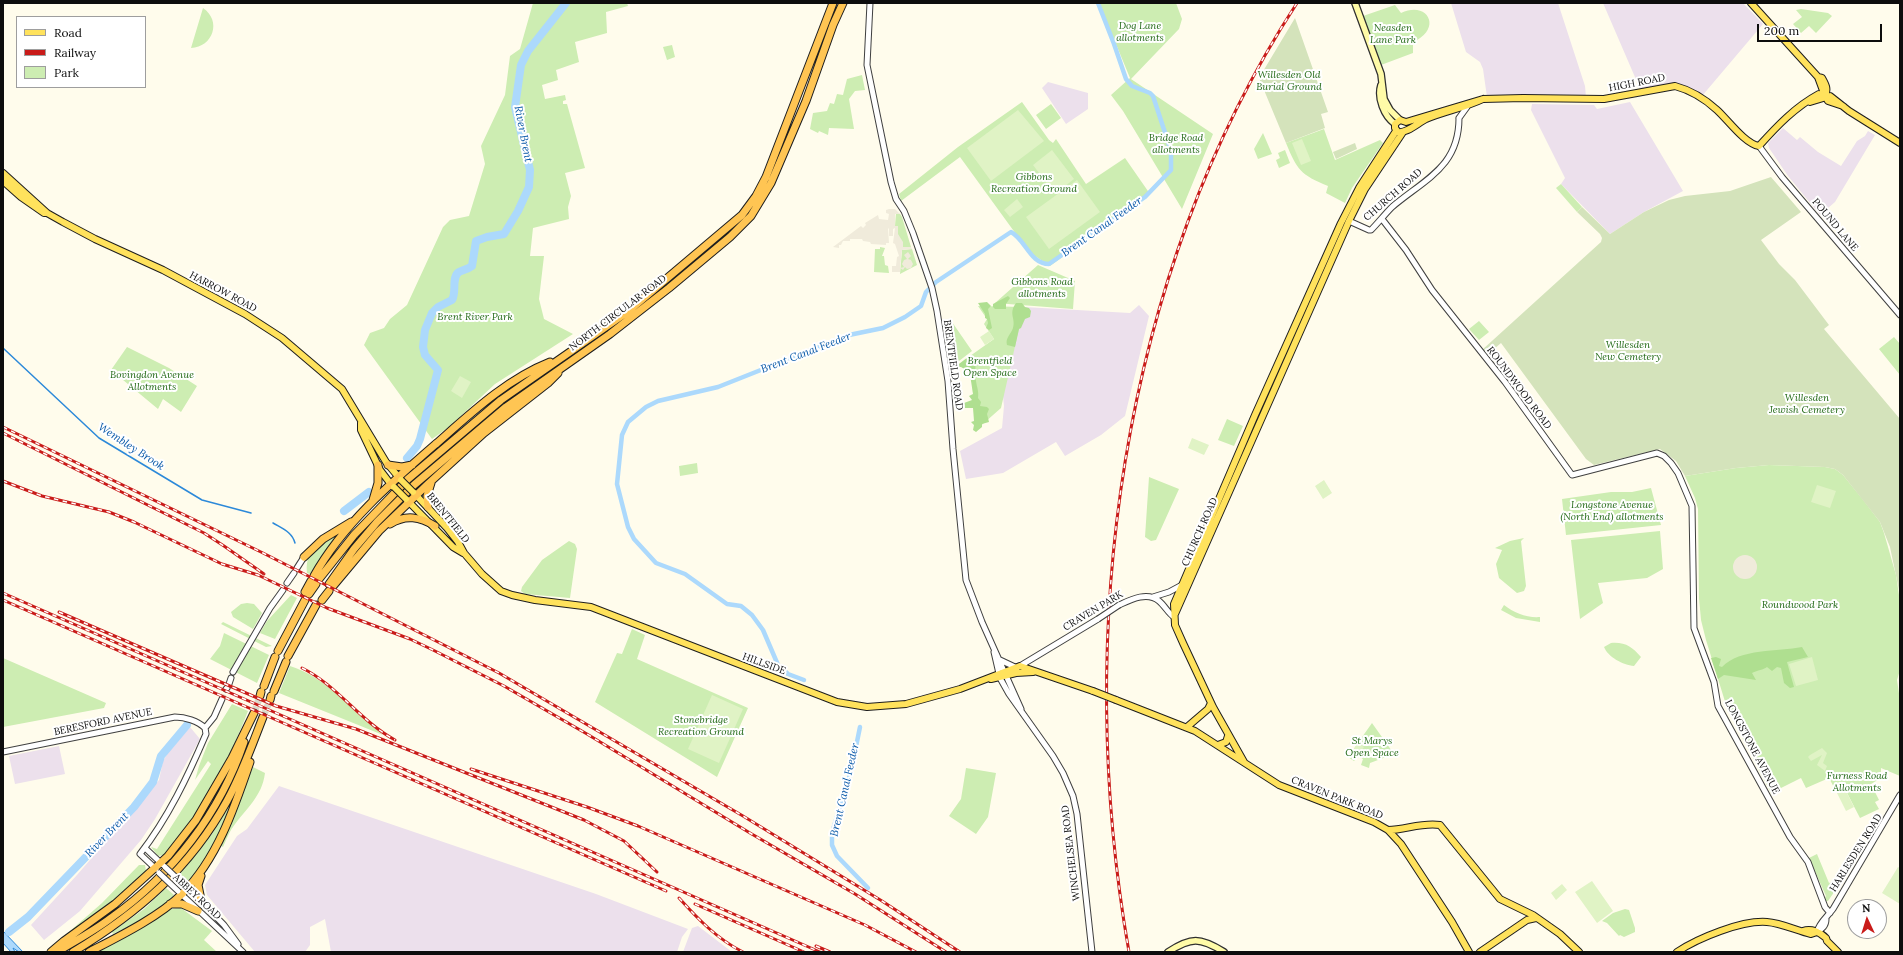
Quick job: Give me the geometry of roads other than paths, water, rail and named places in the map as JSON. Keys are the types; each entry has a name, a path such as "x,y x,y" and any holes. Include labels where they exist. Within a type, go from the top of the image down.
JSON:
{"highway":[{"name":"NORTH CIRCULAR ROAD","path":"315,580 354,535 408,479 501,400 636,304 725,231 749,206 766,177 833,3"},
{"name":"NORTH CIRCULAR ROAD","path":"330,588 354,549 377,522 414,485 506,407 610,334 669,288 730,237 751,216 771,184 806,101 833,25 843,3"},
{"path":"262,692 277,654 305,596 334,545 371,504 400,479 412,465 473,412 503,389 532,370 561,358"},
{"path":"272,696 287,659 310,614 379,530 408,500 484,434 548,384 566,364"},
{"path":"371,504 378,483 378,465"},
{"path":"388,465 402,467 412,465"},
{"path":"428,507 428,490 433,479"},
{"path":"304,558 323,539 361,515"},
{"path":"379,530 392,522 409,518 426,521 434,526"},
{"path":"51,952 115,904 163,865 187,832 233,755 254,713 239,756 220,798 205,822 182,853 158,879 132,903 93,931 57,952"},
{"path":"73,952 108,931 149,899 177,872 194,851 212,828 228,801 247,759 263,717 238,798 205,866 198,884 201,900"},
{"path":"89,952 120,936 170,904 205,866"},
{"path":"170,904 182,904 198,911"}],"main road":[{"path":"1355,3 1381,74 1379,92 1381,102 1385,112 1397,122 1402,131"},
{"path":"1751,3 1818,77 1822,78 1828,91 1825,96"},
{"name":"HIGH ROAD","path":"1406,122 1482,99 1604,99 1674,86 1684,88 1702,99 1716,110 1751,144 1759,146"},
{"path":"1759,146 1781,122 1805,103 1825,96 1835,98 1842,106 1900,143"},
{"name":"HIGH ROAD","path":"1346,220 1402,131 1427,119 1467,107 1482,99"},
{"path":"1397,122 1406,122 1402,131"},
{"name":"HARROW ROAD","path":"3,173 47,213"},
{"name":"HARROW ROAD","path":"3,181 33,206 44,213 47,213 95,239 163,270 245,314 282,338 342,389 361,423 366,428 388,465 415,494"},
{"name":"CHURCH ROAD","path":"1174,616 1174,604 1255,415 1346,220"},
{"name":"CHURCH ROAD","path":"1174,616 1346,220"},
{"name":"HARROW ROAD","path":"361,423 361,430 378,465 392,486 408,500"},
{"name":"BRENTFIELD","path":"415,494 458,542 464,553 482,574 501,591 540,601"},
{"name":"BRENTFIELD","path":"408,500 453,547 464,553"},
{"name":"HILLSIDE","path":"540,601 591,607 683,641 713,655 848,705 873,707 906,704 932,698 1003,675"},
{"path":"1019,667 1038,672 1116,700 1195,731 1218,745 1226,742 1228,736 1175,625 1174,616"},
{"name":"CRAVEN PARK","path":"1003,675 1019,667"},
{"path":"1003,675 1022,672 1038,672"},
{"path":"1187,728 1208,709 1211,703"},
{"path":"1208,709 1215,710"},
{"path":"1194,721 1195,731"},
{"name":"CRAVEN PARK ROAD","path":"1228,736 1244,762"},
{"name":"CRAVEN PARK ROAD","path":"1218,745 1279,785 1374,822 1396,834 1452,922 1469,952"},
{"path":"1396,834 1432,824 1440,825 1500,899 1528,917 1536,918 1560,934 1579,952"},
{"path":"1480,952 1528,917"},
{"path":"1678,952 1693,943 1749,924 1767,922 1813,932 1826,938 1826,941 1838,952"},
{"path":"1168,952 1187,941 1195,940 1206,943 1224,952"}],"street":[{"name":"BRENTFIELD ROAD","path":"870,3 867,65 891,182 896,199 908,220 931,286 948,381 966,580 1003,675"},
{"path":"1453,110 1459,118 1467,107"},
{"name":"CHURCH ROAD","path":"1346,220 1369,230 1391,209 1445,164 1455,143 1459,118"},
{"name":"POUND LANE","path":"1759,146 1782,176 1900,315"},
{"name":"ROUNDWOOD ROAD","path":"1382,219 1406,250 1430,287 1505,382 1572,475 1657,453 1664,456 1672,463 1678,473"},
{"name":"LONGSTONE AVENUE","path":"1678,473 1692,506 1694,628 1714,682 1718,706 1790,838 1808,862 1824,904 1831,911"},
{"path":"287,583 304,558"},
{"name":"CRAVEN PARK","path":"1019,667 1119,605 1136,597 1153,597 1169,592 1182,585"},
{"path":"227,687 232,675 270,608 283,590"},
{"path":"1153,597 1158,600 1170,614 1174,616"},
{"name":"BRENTFIELD ROAD","path":"990,639 1000,660 1003,675"},
{"path":"1000,660 1019,667"},
{"name":"WINCHELSEA ROAD","path":"1003,675 1021,709 1053,756 1074,796 1092,952"},
{"path":"145,848 171,808 184,784 206,734 205,728 214,717 222,699"},
{"name":"BERESFORD AVENUE","path":"3,752 175,717 191,720 205,728"},
{"name":"HARLESDEN ROAD","path":"1813,932 1822,929 1826,923 1826,919 1900,795"},
{"name":"ABBEY ROAD","path":"145,848 201,900 224,925 242,951 198,911 140,854 145,848"}],"water":[{"path":"3,931 23,952 19,952 13,948 15,952 11,952 3,943"}],"waterway":[{"name":"River Brent","path":"407,458 417,446 420,439 438,370 425,355 423,347 425,330 432,313 438,307 452,300 455,277 459,272 472,266 476,241 487,237 504,234 518,211 529,187 530,170 515,107 521,65 528,51 566,3"},
{"name":"Brent Canal Feeder","path":"804,680 788,674 778,665 763,630 752,615 741,606 727,604 685,574 656,563 634,539 628,527 617,484 622,435 628,422 646,407 658,401 718,387 849,335 883,328 905,317 921,306 926,292 936,282 1011,232 1021,240 1037,260 1049,264 1145,197 1171,170 1171,151 1153,96 1150,93 1132,86 1126,79 1098,3"},
{"name":"Wembley Brook","path":"3,348 99,438 202,500 251,513"},
{"name":"River Brent","path":"344,511 369,492"},
{"name":"Wembley Brook","path":"273,523 289,533 294,539 295,543"},
{"name":"River Brent","path":"9,932 28,917 134,807 153,782 161,756 187,725"},
{"name":"Brent Canal Feeder","path":"860,727 851,771 832,833 832,845 837,856 868,888"}],"tunnel":[{"path":"222,699 226,689"},
{"path":"254,713 260,696"},
{"path":"263,717 270,700"}],"railway":[{"path":"1129,952 1113,831 1107,708 1111,584 1125,461 1151,340 1188,222 1236,109 1297,3"},
{"path":"3,427 263,553 499,673 743,816 882,901 960,952"},
{"path":"3,433 204,533 264,574"},
{"path":"3,481 42,496 109,512 134,522 222,564 258,575 327,608 410,639 433,650 504,686 587,734 750,833 855,894 946,952"},
{"path":"3,593 820,952"},
{"path":"3,600 666,891"},
{"path":"59,612 276,706 356,729 584,820 624,841 657,872"},
{"path":"302,668 315,675 382,732 395,740"},
{"path":"471,769 587,807 638,826 865,925 916,952"},
{"path":"679,898 716,935 743,952"},
{"path":"695,904 804,952"},
{"path":"816,946 830,952"}],"park label":[{"name":"Dog Lane allotments","path":"1140,32"},
{"name":"Neasden Lane Park","path":"1393,34"},
{"name":"Willesden Old Burial Ground","path":"1289,80"},
{"name":"Bridge Road allotments","path":"1176,144"},
{"name":"Gibbons Recreation Ground","path":"1034,182"},
{"name":"Gibbons Road allotments","path":"1042,288"},
{"name":"Brent River Park","path":"475,317"},
{"name":"Willesden New Cemetery","path":"1628,350"},
{"name":"Brentfield Open Space","path":"990,366"},
{"name":"Bovingdon Avenue Allotments","path":"152,380"},
{"name":"Willesden Jewish Cemetery","path":"1807,404"},
{"name":"Longstone Avenue (North End) allotments","path":"1612,510"},
{"name":"Roundwood Park","path":"1800,605"},
{"name":"Stonebridge Recreation Ground","path":"701,726"},
{"name":"St Marys Open Space","path":"1372,746"},
{"name":"Furness Road Allotments","path":"1857,782"}]}
